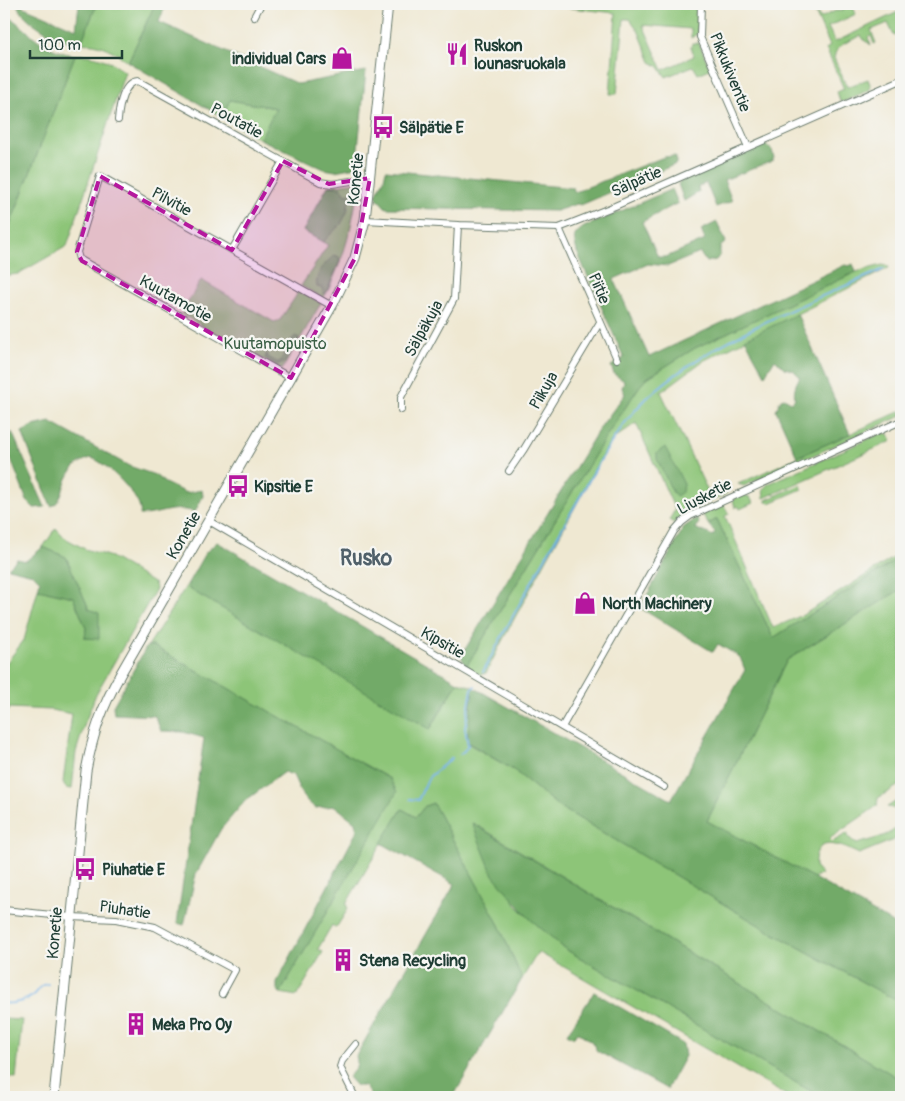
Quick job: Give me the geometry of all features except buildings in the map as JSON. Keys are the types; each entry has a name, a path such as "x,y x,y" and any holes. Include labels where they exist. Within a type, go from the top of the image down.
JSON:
{"street":[{"path":"254,17 261,4"},
{"name":"Konetie","path":"54,1097 86,771 91,743 99,717 120,673 332,306 354,258 365,220 388,4"},
{"name":"Pikkukiventie","path":"701,4 700,31 702,41 748,148"},
{"name":"Sälpätie","path":"365,220 559,228 594,215 901,80"},
{"name":"Poutatie","path":"118,120 126,88 131,82 138,81 320,182 328,184 370,178"},
{"path":"232,250 283,161"},
{"name":"Pilvitie","path":"77,254 100,176 332,306"},
{"name":"Sälpäkuja","path":"401,410 401,396 454,299 458,225"},
{"name":"Piitie","path":"559,228 617,359"},
{"name":"Kuutamotie","path":"77,254 82,261 291,378"},
{"name":"Piikuja","path":"509,471 600,322"},
{"name":"Liusketie","path":"562,727 674,531 682,522 726,498 901,421"},
{"name":"Kipsitie","path":"208,521 664,787"},
{"name":"Piuhatie","path":"4,910 71,917 116,919 155,927 235,970 222,994"},
{"path":"355,1097 340,1067 342,1061 356,1044"}],"highlighted area":[{"path":"283,161 329,184 370,178 355,258 291,378 82,261 77,252 100,176 232,250"}],"green space":[{"path":"17,4 76,29 79,4 97,4 81,43 55,37 23,14"},
{"path":"97,4 155,4 128,62 106,48 95,44 81,43"},
{"path":"155,4 166,4 159,22 298,84 366,71 356,167 335,171 324,169 260,139 276,108 230,100 222,117 128,62"},
{"path":"534,4 591,4 635,8 636,4 693,4 693,8 698,10 697,34 691,38 691,29 643,25 663,70 694,56 691,47 692,43 699,43 710,69 698,74 693,66 666,77 658,66 651,62 638,30 630,19 624,19 617,94 610,94 616,13"},
{"path":"847,6 853,7 856,14 828,27 835,42 898,12 901,21 901,34 894,36 888,23 871,30 876,43 874,44 871,36 868,37 871,46 861,36 838,49 834,58 847,87 868,79 871,87 869,90 843,102 840,101 837,92 844,89 826,49 830,46 814,10 821,18 835,11 843,11 843,8"},
{"path":"4,13 44,44 53,49 75,55 4,241"},
{"path":"75,55 102,59 114,64 125,72 67,246 18,274 4,276 4,241"},
{"path":"229,100 276,108 260,139 222,117"},
{"path":"765,144 772,150 774,158 772,161 724,180 732,201 716,207 706,183 698,187 699,192 684,201 678,184 680,181"},
{"path":"664,157 676,157 676,164 581,205 577,204 556,211 386,208 376,195 386,170 573,188 575,192"},
{"path":"359,182 347,242 331,285 323,298 301,286 328,245 303,231 328,186"},
{"path":"328,186 341,187 346,194 353,193 353,196 349,200 347,212 341,224 323,242 303,231"},
{"path":"672,189 678,203 642,222 658,257 666,257 705,240 701,230 717,222 726,242 720,247 720,255 716,260 706,262 700,253 668,266 648,264 614,279 649,357 845,265 853,264 856,272 695,348 647,378 607,435 466,667 461,656 599,429 625,394 622,388 624,381 614,374 611,366 624,358 577,252 574,240 575,235 584,227"},
{"path":"335,255 339,257 340,261 324,294 322,288 317,287 317,277"},
{"path":"882,265 889,268 703,361 661,392 710,496 730,487 726,494 685,514 674,523 669,520 675,510 636,423 611,441 486,673 480,675 466,667 607,435 647,378 695,348 856,272"},
{"name":"Kuutamopuisto","path":"201,280 274,322 280,320 298,290 321,303 282,370 181,314"},
{"path":"797,314 850,434 797,457 776,410 781,399 793,401 795,398 795,387 800,377 793,370 784,368 775,359 765,375 745,339"},
{"path":"296,336 299,339 284,363 277,365 265,358 267,353 268,357 280,362 292,339"},
{"path":"901,411 901,416 744,486 738,484"},
{"path":"50,422 129,466 155,475 165,483 186,493 202,490 203,496 195,512 172,510 140,515 140,508 136,500 123,482 105,466 91,458 81,462 74,468 68,476 60,498 51,506 22,432 33,426"},
{"path":"12,432 45,507 34,508 27,501 7,449"},
{"path":"882,433 889,434 892,441 764,498 763,489 768,484"},
{"path":"665,447 684,484 683,491 677,496 673,493 657,459 657,453"},
{"path":"800,485 802,489 770,503 766,502 766,500"},
{"path":"743,495 750,497 753,503 740,509 738,506 735,508 733,499"},
{"path":"723,504 729,514 725,516 773,628 803,615 901,553 901,557 773,638 717,519 708,524 702,513"},
{"path":"697,518 699,523 695,528 713,536 715,533 708,524 717,519 773,638 901,557 901,589 787,660 707,821 814,878 901,928 901,1003 769,931 558,806 515,771 467,742 473,687 671,800 745,670 740,657 718,644 713,652 640,608 684,527"},
{"path":"56,528 65,538 85,549 111,557 155,584 156,589 96,694 76,752 72,789 66,788 63,782 72,714 51,710 9,708 9,711 4,710 4,666 24,640 38,589 73,597 86,628 85,638 99,638 89,609 66,557 43,547"},
{"path":"217,542 458,682 430,729 189,589 188,583 205,553"},
{"path":"43,547 66,557 89,609 99,613 99,639 85,638 86,628 73,597 38,589 40,581 33,574 8,568 17,559 26,561"},
{"path":"188,583 189,589 431,728 458,682 473,687 467,743 515,771 558,806 769,931 901,1003 901,1080 473,823 516,905 565,949 821,1097 789,1097 538,952 522,979 499,925 433,803 425,806 416,817 402,809 346,904 348,909 336,928 332,925 318,949 323,952 297,996 280,993 396,792 390,779 153,646 148,646"},
{"path":"901,589 901,784 878,798 877,806 829,839 832,842 848,833 848,837 857,844 892,832 900,822 900,815 897,810 887,807 895,802 901,805 901,837 859,854 836,845 829,844 823,846 818,849 815,867 821,874 814,878 707,821 787,660"},
{"path":"147,646 153,646 390,779 397,792 280,993 277,990 277,982 357,831 355,822 335,806 315,808 303,797 293,775 284,772 245,801 221,829 196,874 184,925 177,923 204,738 183,732 161,731 155,716 114,714 113,706"},
{"path":"433,803 499,925 522,979 453,1097 372,1097 364,1086 356,1086 348,1077 356,1067 356,1056 455,884 381,843 402,809 416,817 425,806"},
{"path":"472,823 901,1080 901,1097 821,1097 565,949 528,917 493,875"},
{"path":"594,992 683,1044 685,1056 667,1089 597,1051 592,1042 578,1032 573,1037 567,1034"},
{"path":"4,1019 22,1020 16,1078 4,1077"}],"waterway":[{"path":"483,672 600,461 620,430 643,401 683,369 738,336 884,269"},
{"path":"460,754 468,745 465,728 472,689 475,686"},
{"path":"410,799 418,800 429,777 452,758"},
{"path":"4,1003 16,1003 25,1000 35,994 42,986 48,984"}],"place":[{"name":"Ruskon lounasruokala","path":"457,54"},
{"name":"individual Cars","path":"342,58"},
{"name":"Sälpätie E","path":"383,127"},
{"name":"Kipsitie E","path":"238,486"},
{"name":"North Machinery","path":"585,603"},
{"name":"Piuhatie E","path":"85,869"},
{"name":"Stena Recycling","path":"343,960"},
{"name":"Meka Pro Oy","path":"136,1024"}],"district":[{"name":"Rusko","path":"366,558"}]}
